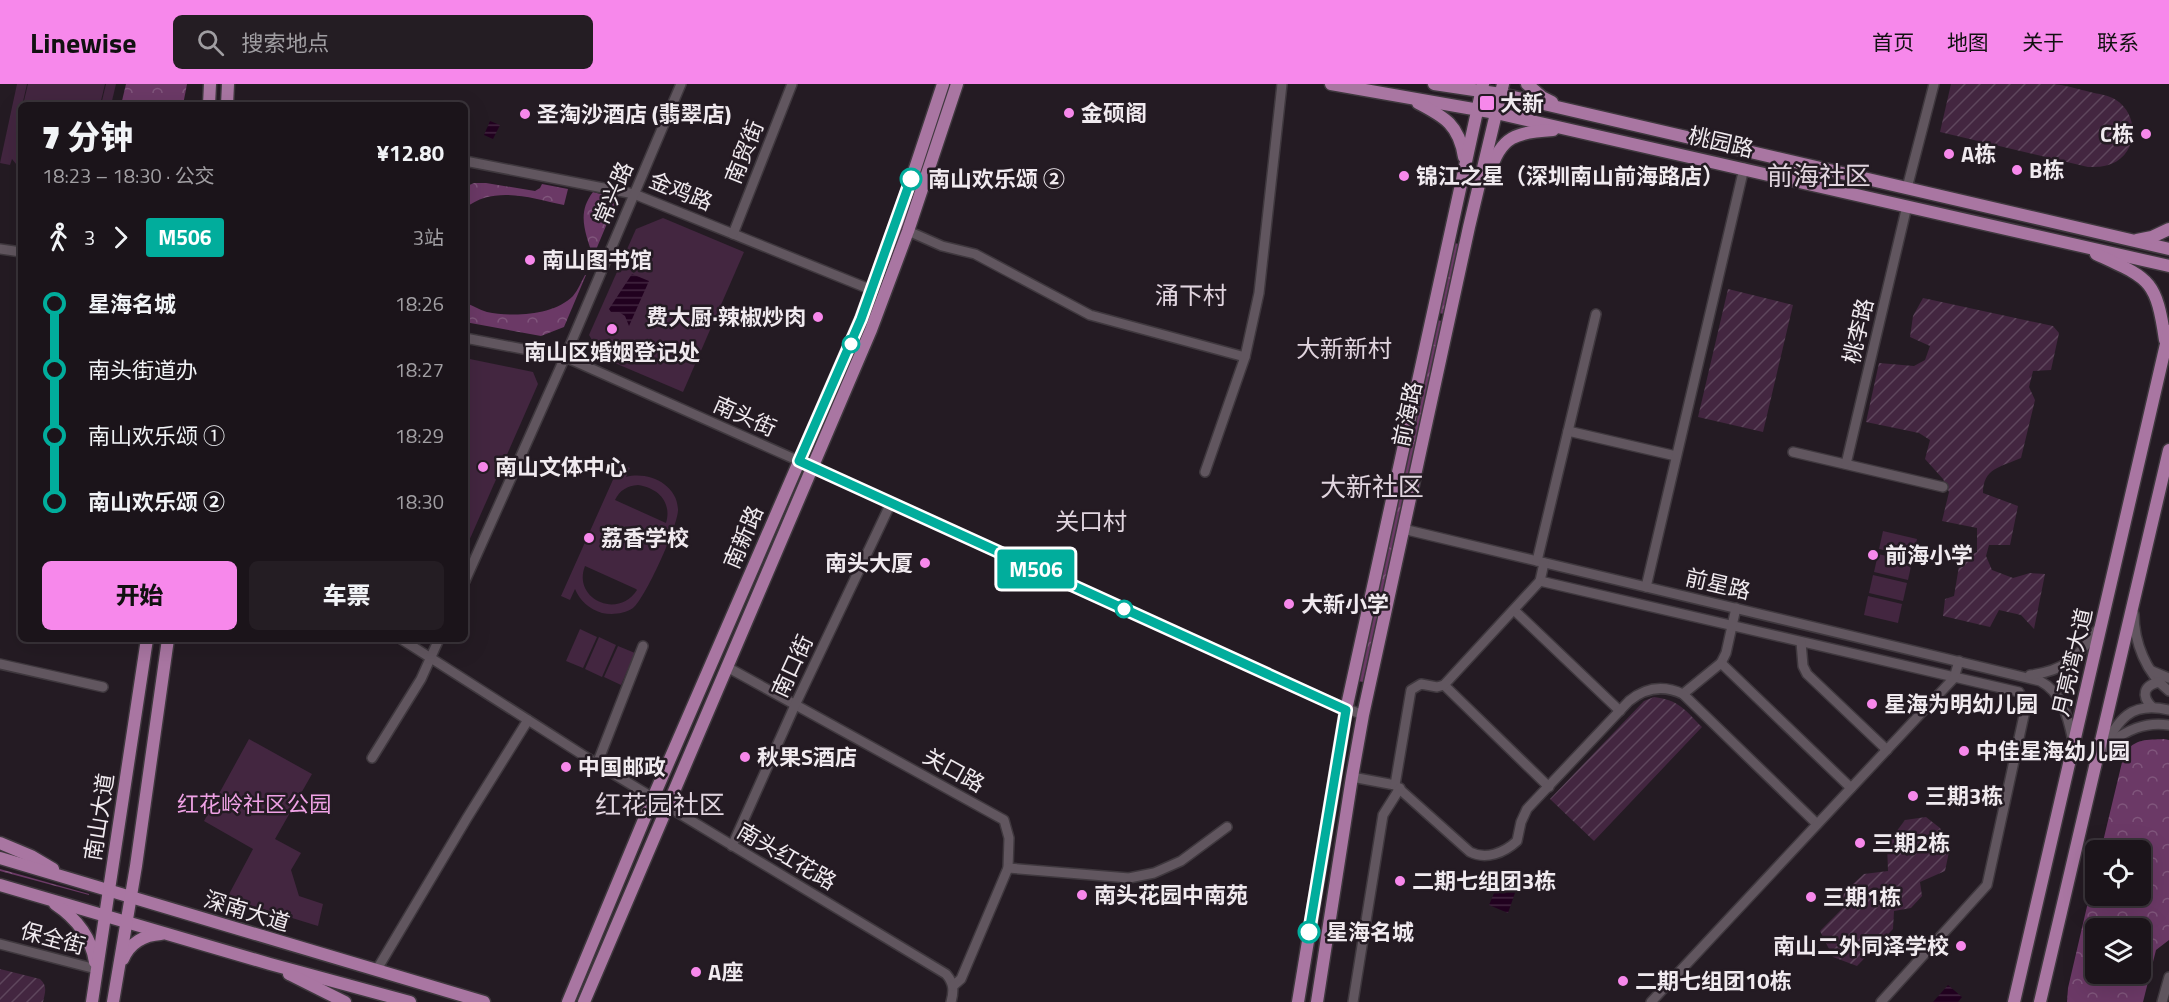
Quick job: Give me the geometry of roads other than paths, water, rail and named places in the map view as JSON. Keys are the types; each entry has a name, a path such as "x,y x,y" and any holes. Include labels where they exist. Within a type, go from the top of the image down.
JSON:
{"main road":[{"path":"209,102 210,84"},
{"path":"227,102 228,84"},
{"name":"南新路","path":"567,1002 653,798 845,358 872,290 943,84"},
{"name":"南新路","path":"586,1002 666,806 871,330 908,231 957,84"},
{"name":"桃园路","path":"1331,84 1496,113 2169,266"},
{"name":"桃园路","path":"1434,84 1502,89 1575,111 2169,249"},
{"path":"1527,84 1542,97 1575,111"},
{"name":"前海路","path":"1298,1002 1346,710 1482,87"},
{"name":"前海路","path":"1317,1002 1363,716 1469,227 1502,89"},
{"path":"1407,98 1443,117 1452,125 1462,144 1465,165"},
{"path":"1469,227 1486,187 1494,160 1503,144 1520,134 1572,130"},
{"path":"2131,240 2152,237 2169,229"},
{"path":"2081,247 2128,269 2147,281 2158,299 2166,344"},
{"name":"月亮湾大道","path":"2014,1002 2169,331"},
{"name":"月亮湾大道","path":"2040,1002 2169,450"},
{"name":"南山大道","path":"92,1002 147,642"},
{"name":"南山大道","path":"113,1002 131,898 168,642"},
{"path":"0,843 31,856 70,879"},
{"name":"深南大道","path":"0,858 484,1002"},
{"name":"深南大道","path":"0,885 270,964 410,1002"},
{"path":"41,897 67,912 80,927 90,944 96,969"},
{"path":"118,968 124,955 138,941 147,936 170,935"},
{"path":"270,964 345,1002"},
{"path":"557,1002 577,980"}],"street":[{"name":"常兴路","path":"468,574 565,357 681,84"},
{"name":"南贸街","path":"733,234 792,84"},
{"path":"1206,472 1245,357 1259,293 1282,84"},
{"path":"1907,188 1934,84"},
{"name":"金鸡路","path":"468,162 634,194 872,290"},
{"path":"1646,586 1744,168"},
{"name":"桃李路","path":"1846,464 1907,206"},
{"path":"908,231 942,246 975,254 1090,315 1245,357"},
{"path":"0,249 18,252"},
{"path":"1353,1002 1383,815 1397,786 1410,693 1414,687 1421,684 1437,687 1444,685 1540,581 1541,562 1568,430 1596,314"},
{"name":"南头街","path":"468,339 565,357 1363,716"},
{"path":"1568,430 1676,456"},
{"path":"1793,452 1943,487"},
{"name":"南口街","path":"732,846 796,703 891,503"},
{"name":"前星路","path":"1403,529 2025,676 2048,685 2055,693 2065,712 2074,743"},
{"path":"1540,581 2019,692 2026,705 1987,885 1881,1002"},
{"path":"2134,599 2136,632 2144,659 2150,670 2164,680 2169,691"},
{"path":"1683,694 1721,663 1726,654 1736,608"},
{"path":"1514,610 1620,711"},
{"name":"前星路","path":"2025,676 2051,672 2071,661 2086,646 2103,622"},
{"name":"南头红花路","path":"406,642 597,764 946,974 953,986"},
{"path":"372,758 421,679 438,642"},
{"path":"1802,642 1803,666 1807,674 1887,750"},
{"path":"597,764 644,646"},
{"path":"1651,1002 1954,678 1959,661"},
{"path":"1721,663 1851,788"},
{"path":"0,664 103,687"},
{"name":"关口路","path":"727,667 796,703 1004,820 1009,838 1008,868 961,979 953,986"},
{"path":"2152,707 2144,697 2144,692 2151,684 2164,680"},
{"path":"1444,685 1549,787"},
{"path":"1352,777 1397,786 1463,846 1476,855 1486,857 1517,841 1524,815 1636,696 1653,689 1673,689 1683,694 1817,824"},
{"path":"2097,761 2117,723 2125,716 2134,710 2152,707 2169,710"},
{"path":"376,971 528,720"},
{"path":"2105,746 2124,732 2142,725 2150,723 2169,725"},
{"path":"1008,868 1129,878 1154,873 1181,861 1227,827"},
{"name":"保全街","path":"0,944 96,969"},
{"path":"2162,1002 2169,977"},
{"path":"951,1002 953,986"}],"place":[{"name":"大新","path":"1487,103"},
{"name":"金硕阁","path":"1069,113"},
{"name":"圣淘沙酒店 (翡翠店)","path":"525,114"},
{"name":"C栋","path":"2146,134"},
{"name":"A栋","path":"1949,154"},
{"name":"B栋","path":"2017,170"},
{"name":"锦江之星（深圳南山前海路店）","path":"1404,176"},
{"name":"南山欢乐颂 ②","path":"911,179"},
{"name":"南山图书馆","path":"530,260"},
{"name":"费大厨·辣椒炒肉","path":"818,317"},
{"name":"南山区婚姻登记处","path":"612,329"},
{"name":"南山文体中心","path":"483,467"},
{"name":"荔香学校","path":"589,538"},
{"name":"前海小学","path":"1873,555"},
{"name":"南头大厦","path":"925,563"},
{"name":"大新小学","path":"1289,604"},
{"name":"星海为明幼儿园","path":"1872,704"},
{"name":"中佳星海幼儿园","path":"1964,751"},
{"name":"秋果S酒店","path":"745,757"},
{"name":"中国邮政","path":"566,767"},
{"name":"三期3栋","path":"1913,796"},
{"name":"三期2栋","path":"1860,843"},
{"name":"二期七组团3栋","path":"1400,881"},
{"name":"南头花园中南苑","path":"1082,895"},
{"name":"三期1栋","path":"1811,897"},
{"name":"星海名城","path":"1309,932"},
{"name":"南山二外同泽学校","path":"1961,946"},
{"name":"A座","path":"696,972"},
{"name":"二期七组团10栋","path":"1623,981"}],"district":[{"name":"前海社区","path":"1819,176"},
{"name":"涌下村","path":"1191,296"},
{"name":"大新新村","path":"1344,349"},
{"name":"大新社区","path":"1372,487"},
{"name":"关口村","path":"1091,522"},
{"name":"红花园社区","path":"660,805"}],"park label":[{"name":"红花岭社区公园","path":"254,804"}]}
